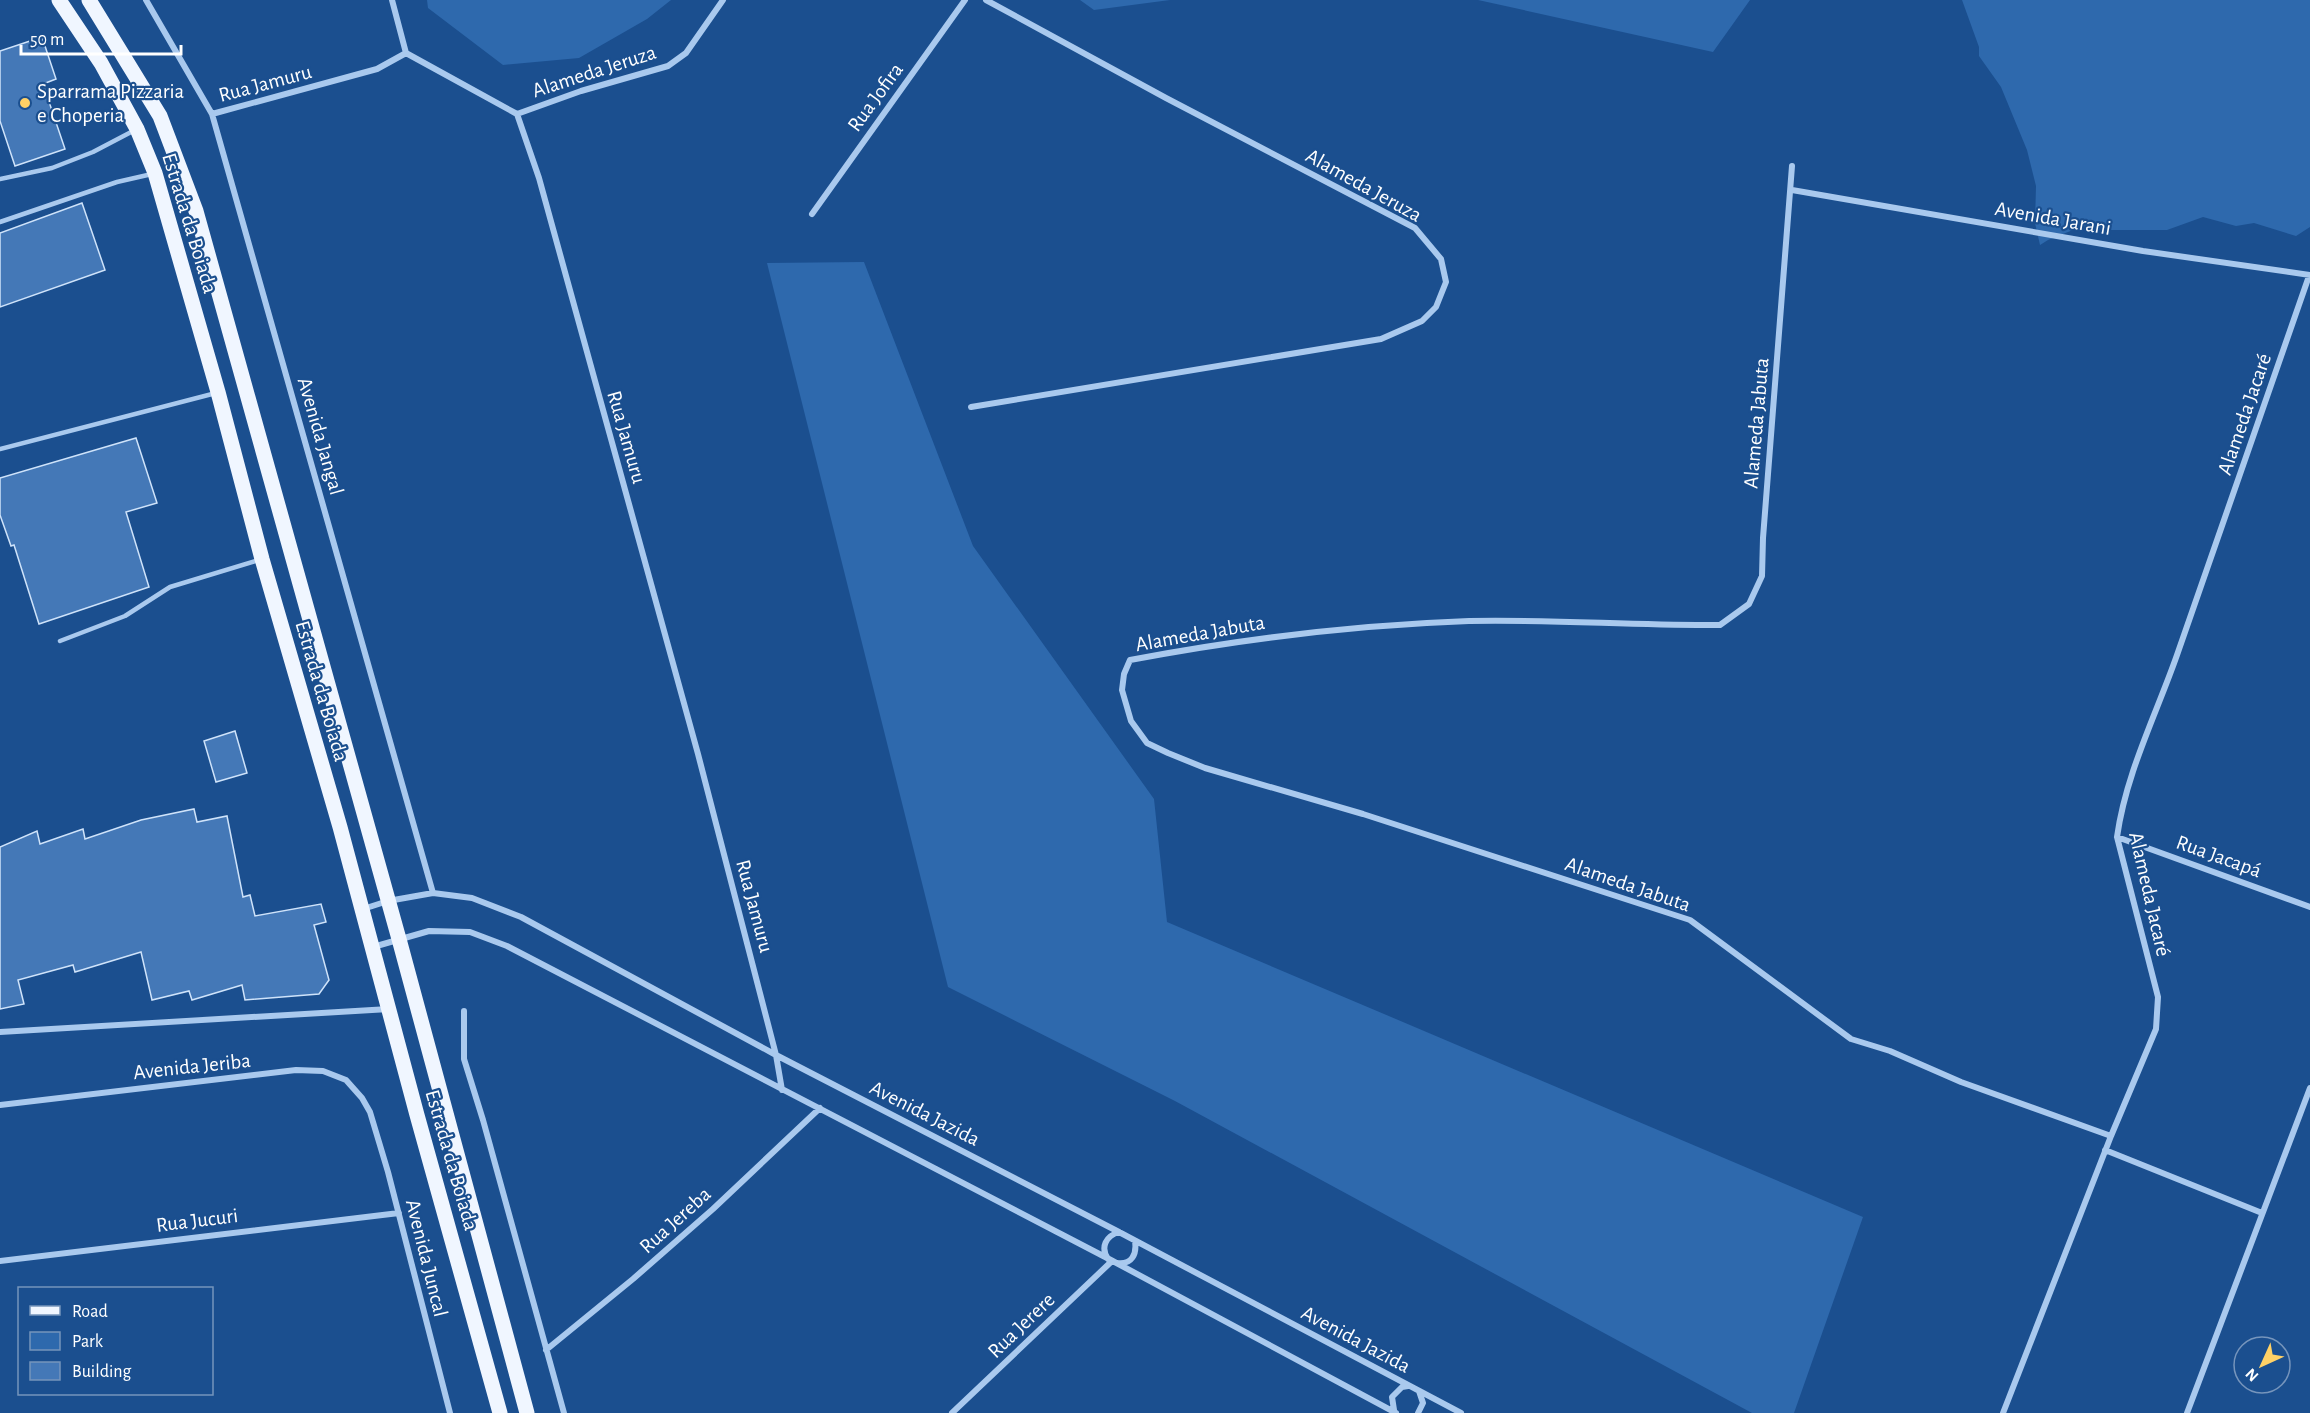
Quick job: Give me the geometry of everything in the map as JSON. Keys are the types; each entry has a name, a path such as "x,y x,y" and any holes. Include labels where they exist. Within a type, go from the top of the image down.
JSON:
{"main road":[{"name":"Estrada da Boiada","path":"59,0 101,63 137,129 155,173 219,392 262,559 363,909 500,1413"},
{"name":"Estrada da Boiada","path":"89,0 160,116 196,212 399,939 527,1413"}],"street":[{"name":"Avenida Jangal","path":"146,0 212,114 433,893"},
{"path":"392,0 406,53 517,114"},
{"name":"Alameda Jeruza","path":"517,114 580,91 668,66 686,53 723,0"},
{"name":"Rua Jofira","path":"812,214 965,0"},
{"name":"Alameda Jeruza","path":"971,407 1381,339 1422,321 1437,307 1446,282 1441,259 1415,228 1166,98 986,0"},
{"name":"Rua Jamuru","path":"212,114 377,69 406,53"},
{"name":"Rua Jamuru","path":"517,114 539,178 698,754 776,1055 782,1090"},
{"name":"Alameda Jabuta","path":"1792,166 1762,576 1749,604 1720,626 1469,621 1288,634 1159,654 1130,660 1124,674 1122,690 1131,721 1147,742 1205,768 1363,814 1690,920 1851,1039 1890,1051 1961,1082 2111,1136"},
{"name":"Avenida Jarani","path":"1792,190 2132,249 2309,276"},
{"name":"Alameda Jacaré","path":"2003,1413 2105,1150 2156,1029 2158,998 2117,837 2129,783 2179,649 2309,276"},
{"name":"Rua Jacapá","path":"2117,837 2310,907"},
{"name":"Avenida Jazida","path":"363,909 388,901 433,893 472,898 521,917 776,1055 1119,1232 1461,1413"},
{"name":"Avenida Jazida","path":"373,948 429,931 470,932 507,946 1112,1261 1395,1412"},
{"path":"0,1032 389,1010"},
{"path":"465,1011 464,1059 564,1413"},
{"name":"Avenida Jeriba","path":"0,1105 296,1070 323,1071 346,1080 362,1098 370,1112"},
{"path":"2187,1413 2310,1088"},
{"name":"Rua Jereba","path":"546,1350 633,1279 820,1108"},
{"name":"Avenida Juncal","path":"370,1112 399,1212 450,1413"},
{"path":"2105,1150 2262,1213"},
{"name":"Rua Jucuri","path":"0,1261 399,1212"},
{"path":"1112,1261 1105,1254 1105,1242 1108,1237 1119,1232"},
{"name":"Rua Jerere","path":"952,1413 1112,1261 1122,1264 1133,1258 1136,1253 1135,1241"},
{"path":"1395,1412 1392,1396 1402,1387 1409,1386"},
{"path":"1418,1390 1423,1403 1418,1413"}],"lane":[{"path":"0,179 52,168 93,152 137,129"},
{"path":"0,222 117,182 155,173"},
{"path":"0,449 219,392"},
{"path":"60,641 125,616 170,587 262,559"}],"green space":[{"path":"427,0 671,0 647,19 579,58 503,65 428,8"},
{"path":"1080,0 1170,0 1094,10"},
{"path":"1478,0 1750,0 1713,52"},
{"path":"1962,0 2310,0 2310,227 2296,236 2254,223 2236,226 2203,217 2167,230 2073,230 2040,245 2035,223 2036,186 2027,150 2001,87 1979,56 1979,47"},
{"path":"864,262 973,546 1154,799 1167,922 1863,1217 1794,1413 1752,1413 1175,1101 948,987 767,263"}],"building":[{"name":"Sparrama Pizzaria e Choperia","path":"42,37 56,79 43,84 65,149 15,166 0,121 0,51"},
{"path":"82,203 105,270 0,307 0,233"},
{"path":"136,438 157,503 126,512 149,587 39,624 14,545 11,546 0,515 0,478"},
{"path":"235,731 247,773 216,782 204,741"},
{"path":"194,809 197,822 227,816 243,897 250,895 255,916 321,904 326,922 314,925 329,980 319,994 245,1000 242,985 192,1000 189,991 152,1000 141,952 75,972 73,965 18,980 24,1004 0,1009 0,847 37,831 40,844 83,829 85,839 141,820"}],"place":[{"name":"Sparrama Pizzaria e Choperia","path":"25,103"}]}
